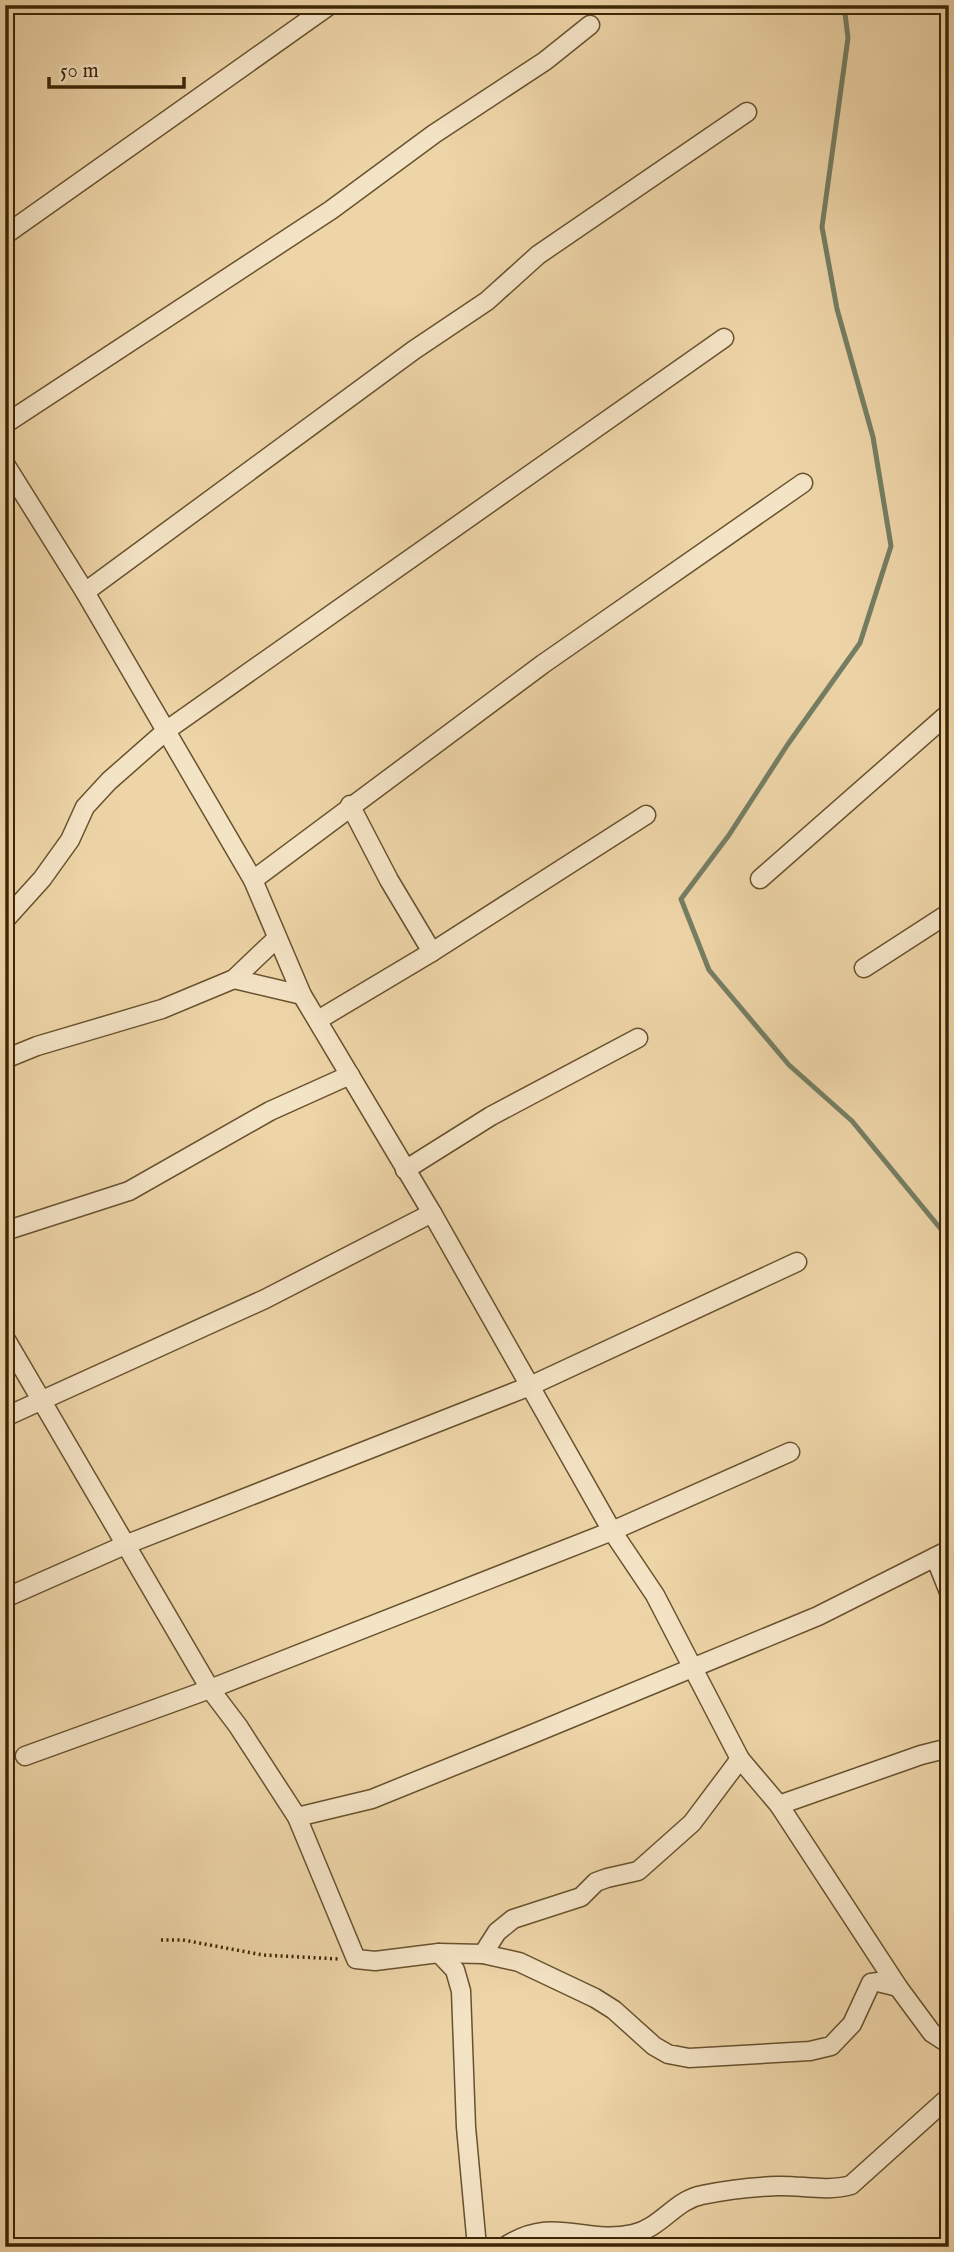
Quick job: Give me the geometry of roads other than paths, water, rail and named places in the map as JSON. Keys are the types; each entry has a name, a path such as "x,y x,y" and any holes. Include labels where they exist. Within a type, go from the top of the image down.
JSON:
{"street":[{"path":"5,235 330,5"},
{"path":"5,424 331,210 433,134 545,61 590,25"},
{"path":"85,592 414,350 487,302 538,255 747,112"},
{"path":"5,920 42,879 70,840 85,807 109,780 167,730 724,338"},
{"path":"5,464 85,592 253,880 302,995 432,1213 612,1531 655,1595 740,1759 779,1805 898,1987 932,2033 949,2044"},
{"path":"253,880 542,664 803,483"},
{"path":"760,879 949,713"},
{"path":"350,805 389,880 432,952"},
{"path":"318,1020 432,952 646,815"},
{"path":"864,968 949,914"},
{"path":"5,1059 162,1009 234,979 276,939"},
{"path":"234,979 302,995"},
{"path":"405,1170 491,1116 638,1038"},
{"path":"5,1231 129,1191 270,1111 350,1075"},
{"path":"5,1417 265,1299 432,1213"},
{"path":"5,1598 125,1545 530,1386 797,1262"},
{"path":"5,1338 210,1689 238,1726 297,1817 356,1959 375,1961 439,1953 483,1954 519,1962 595,1998 614,2010 654,2046 668,2054 689,2058 810,2051 831,2046 852,2024 871,1983 898,1987"},
{"path":"25,1756 210,1689 612,1531 790,1452"},
{"path":"297,1817 372,1799 818,1616 942,1553 949,1592"},
{"path":"779,1805 921,1755 949,1748"},
{"path":"483,1954 497,1932 513,1919 582,1897 596,1882 638,1871 692,1823 740,1759"},
{"path":"439,1953 455,1970 461,1991 466,2127 477,2247"},
{"path":"504,2247 521,2236 540,2230 633,2234 655,2225 685,2200 702,2195 776,2186 838,2189 851,2185 949,2097"}],"waterway":[{"path":"844,5 848,38 822,227 837,309 873,437 891,546 860,643 788,744 729,835 681,899 709,970 789,1065 852,1121 949,1239"}]}
